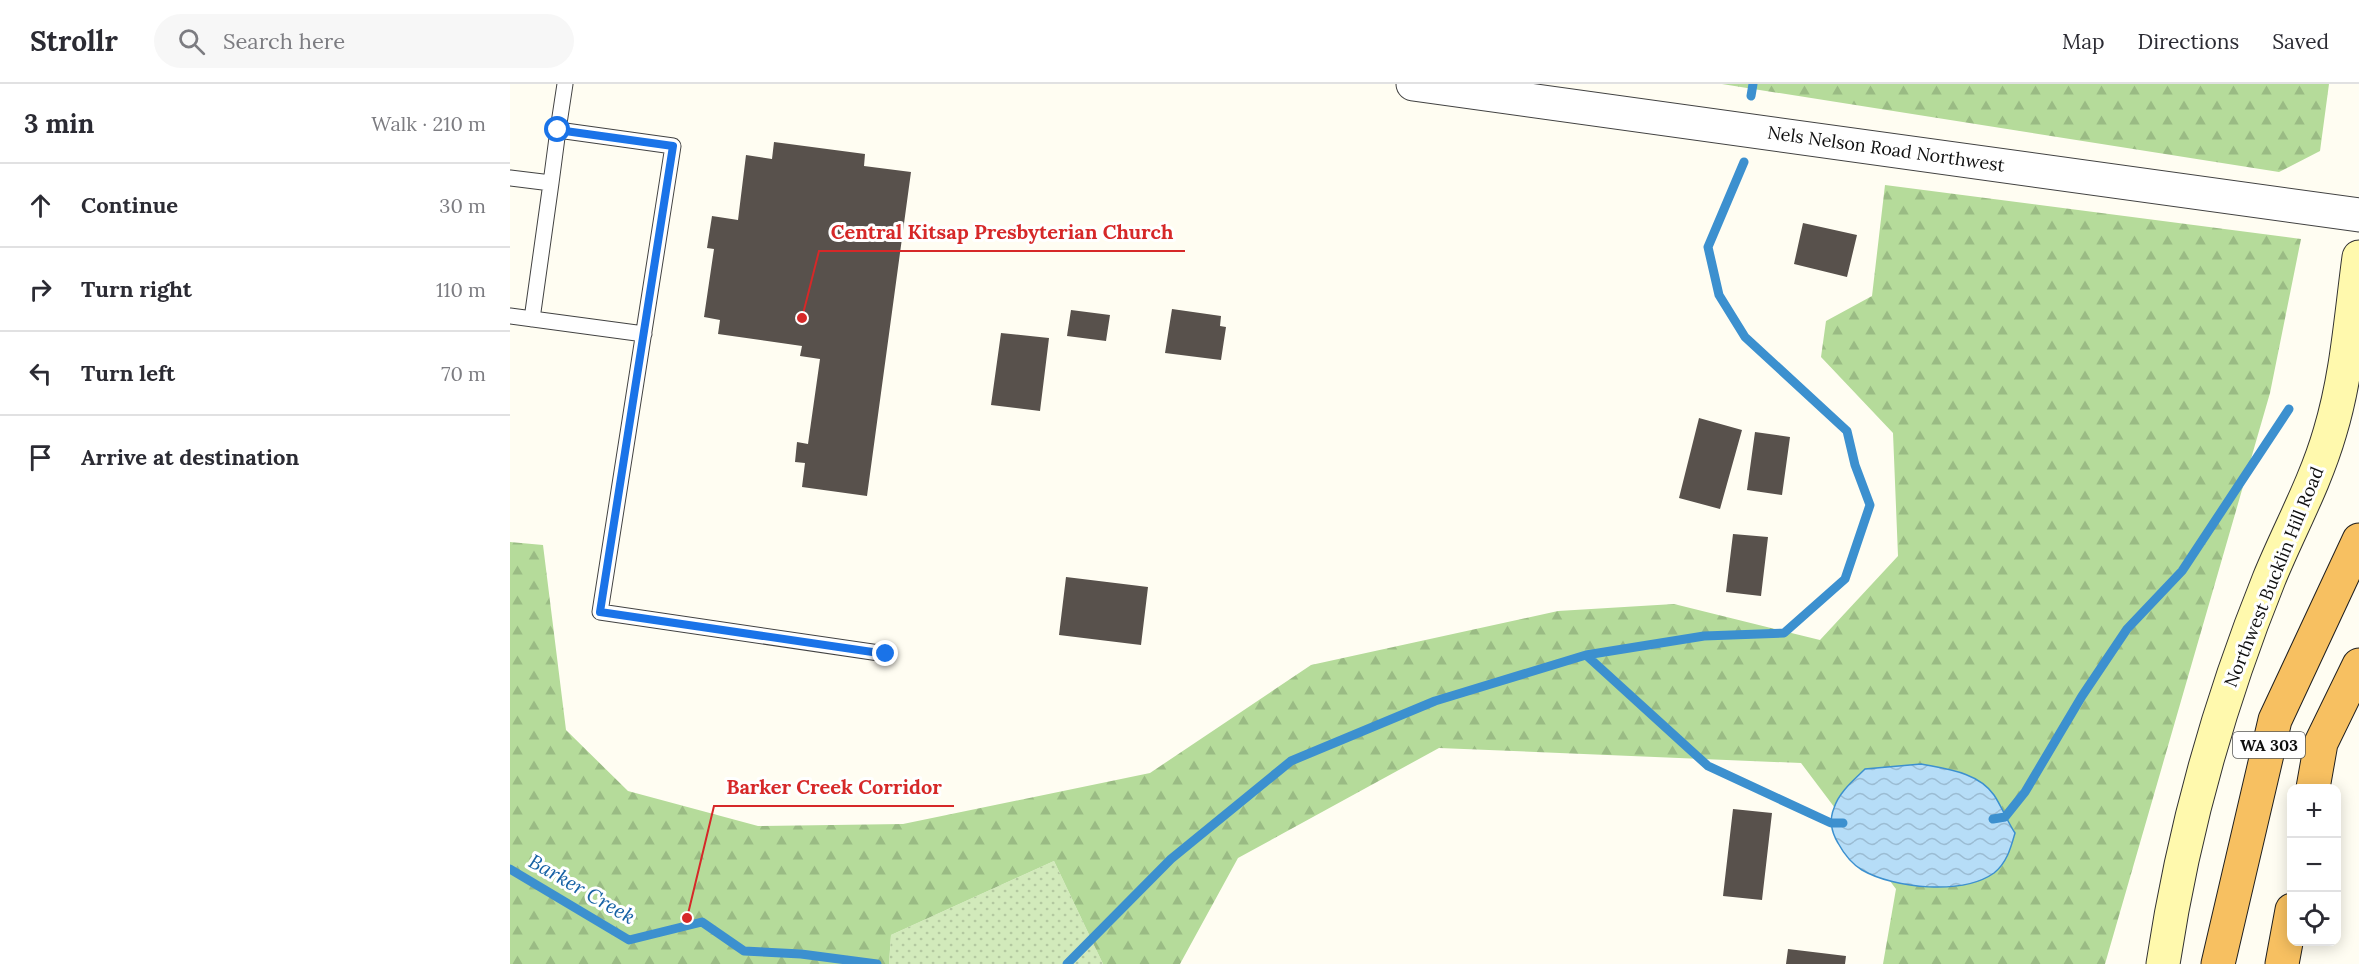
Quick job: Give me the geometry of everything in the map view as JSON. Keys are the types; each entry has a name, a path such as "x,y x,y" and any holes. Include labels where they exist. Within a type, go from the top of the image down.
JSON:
{"highway":[{"name":"WA 303","path":"2218,964 2275,720 2359,540"},
{"name":"WA 303","path":"2314,784 2321,743 2359,665"},
{"path":"2282,964 2287,937"}],"main road":[{"name":"Northwest Bucklin Hill Road","path":"2163,964 2171,909 2192,811 2228,688 2270,578 2319,469 2330,432 2343,375 2359,257"}],"street":[{"name":"Nels Nelson Road Northwest","path":"1413,84 2359,215"}],"lane":[{"path":"532,319 565,84"},
{"path":"558,130 673,146 600,612 886,654"},
{"path":"510,178 551,183"},
{"path":"510,316 644,334"}],"green space":[{"path":"1722,84 2329,84 2320,151 2279,172"},
{"path":"1885,185 2301,239 2270,393 2105,964 1883,964 1896,889 1801,763 1439,748 1238,858 1180,964 1103,964 1054,861 891,935 889,964 510,964 510,542 543,545 566,730 628,791 758,826 903,824 1150,773 1311,665 1558,611 1674,604 1820,640 1898,556 1893,433 1821,357 1826,321 1872,296"},
{"path":"1054,861 1103,964 889,964 891,935"}],"water":[{"path":"1921,764 1970,776 1987,787 1994,795 2015,833 2005,860 1994,873 1981,880 1947,887 1910,885 1892,882 1862,870 1843,851 1834,835 1832,813 1836,802 1847,787 1865,769"}],"building":[{"path":"774,142 865,154 864,166 911,172 867,496 802,487 805,463 795,462 797,442 808,444 820,359 800,356 802,346 718,334 720,320 704,317 714,249 707,248 712,216 738,220 746,155 772,159"},
{"path":"1803,223 1857,235 1847,277 1794,264"},
{"path":"1172,309 1221,316 1220,326 1226,327 1221,360 1165,353"},
{"path":"1071,310 1110,315 1106,341 1067,336"},
{"path":"1001,333 1049,338 1040,411 991,405"},
{"path":"1699,418 1742,430 1720,509 1679,498"},
{"path":"1755,432 1790,437 1782,495 1747,490"},
{"path":"1733,534 1768,537 1761,596 1726,592"},
{"path":"1066,577 1148,587 1141,645 1059,635"},
{"path":"1733,809 1772,813 1762,900 1723,896"},
{"path":"1788,949 1846,956 1845,964 1786,964"}],"waterway":[{"path":"1751,96 1753,84"},
{"path":"1067,964 1171,859 1291,761 1435,701 1586,655 1704,636 1784,633 1845,579 1870,505 1855,465 1847,431 1745,337 1719,295 1708,247 1744,162"},
{"path":"1993,819 2005,817 2025,792 2082,696 2127,629 2182,571 2289,409"},
{"path":"1586,655 1708,766 1831,823 1843,823"},
{"name":"Barker Creek","path":"510,869 629,940 702,922 744,951 801,954 877,964"}],"place":[{"name":"Central Kitsap Presbyterian Church","path":"802,318"},
{"name":"Barker Creek Corridor","path":"687,918"}],"route":[{"path":"558,130 673,146 600,612 886,654"}]}
